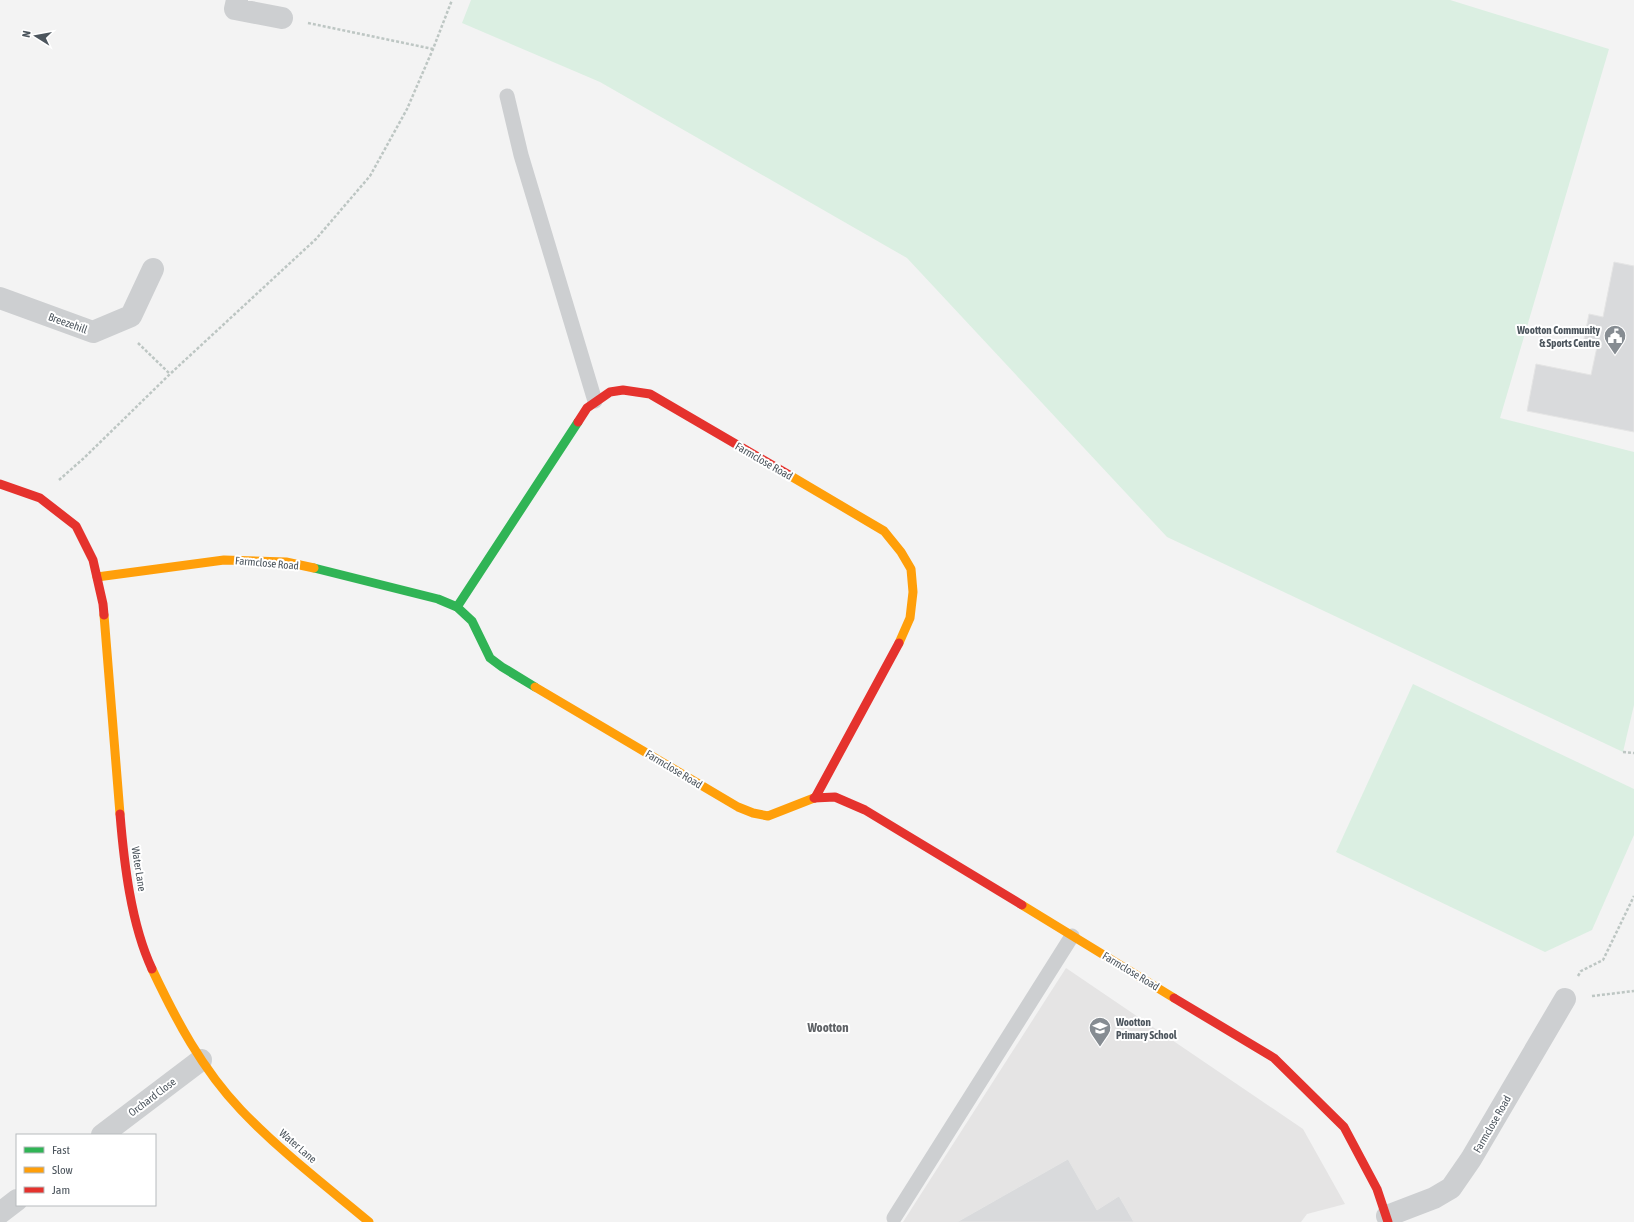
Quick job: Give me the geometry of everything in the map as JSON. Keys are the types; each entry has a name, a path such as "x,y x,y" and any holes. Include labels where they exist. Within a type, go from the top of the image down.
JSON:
{"street":[{"path":"236,0 235,9 282,18"},
{"name":"Breezehill","path":"0,298 93,332 131,316 153,269"},
{"name":"Farmclose Road","path":"457,607 587,408 607,392 627,389 650,394 884,531 901,552 910,569 913,592 910,618 895,652 815,798"},
{"name":"Water Lane","path":"0,484 40,498 76,526 93,560 103,604 123,852 132,904 147,958 172,1012 201,1060 240,1109 273,1142 369,1222"},
{"name":"Farmclose Road","path":"97,576 224,560 286,562 343,574 438,598 457,607 472,621 490,658 502,668 738,807 768,816 815,798 835,797 865,810 1274,1058 1288,1070 1344,1127 1377,1190 1387,1219 1434,1198 1451,1188 1471,1159 1565,999"},
{"name":"Orchard Close","path":"103,1134 201,1060"},
{"path":"0,1213 16,1201"}],"lane":[{"path":"507,96 521,154 595,401"},
{"path":"894,1218 1072,936"}],"path":[{"path":"40,498 84,458 170,374 316,239 370,176 407,109 452,0"},
{"path":"282,18 433,49"},
{"path":"134,339 170,374"},
{"path":"1623,752 1634,752"},
{"path":"1565,999 1581,971 1602,960 1634,896"},
{"path":"1565,999 1634,991"}],"shaded area":[{"name":"Wootton Primary School","path":"1066,968 1303,1129 1345,1204 1307,1214 1301,1222 903,1222"}],"green space":[{"path":"471,0 1450,0 1609,49 1500,418 1634,452 1634,705 1623,752 1167,537 907,258 600,82 462,23"},
{"path":"1413,684 1634,789 1634,835 1592,930 1545,952 1336,852"}],"building":[{"name":"Wootton Community & Sports Centre","path":"1614,262 1634,266 1634,432 1527,411 1536,364 1591,375 1597,347 1583,344 1589,314 1603,317"},
{"path":"1068,1159 1097,1210 1119,1196 1134,1222 957,1222"}],"traffic: fast":[{"path":"457,607 578,422"},
{"path":"314,568 438,599 457,607 472,621 490,658 535,687"}],"traffic: slow":[{"path":"789,475 884,531 901,552 911,569 913,592 910,618 899,643"},
{"path":"97,577 224,560 286,562 314,568"},
{"path":"104,615 120,814"},
{"path":"535,687 738,807 753,813 768,816 814,798"},
{"path":"1022,905 1174,998"},
{"path":"152,969 180,1025 202,1061 227,1094 271,1140 369,1222"}],"traffic: jam":[{"path":"578,422 587,408 610,392 623,390 650,394 789,475"},
{"path":"0,484 40,498 76,526 93,560 104,615"},
{"path":"815,798 899,643"},
{"path":"814,798 835,797 865,810 1022,905"},
{"path":"120,814 126,873 134,913 139,933 152,969"},
{"path":"1174,998 1274,1058 1344,1127 1377,1189 1388,1222"}],"place":[{"name":"Wootton Community & Sports Centre","path":"1615,356"},
{"name":"Wootton Primary School","path":"1100,1048"}],"district":[{"name":"Wootton","path":"828,1027"}]}
